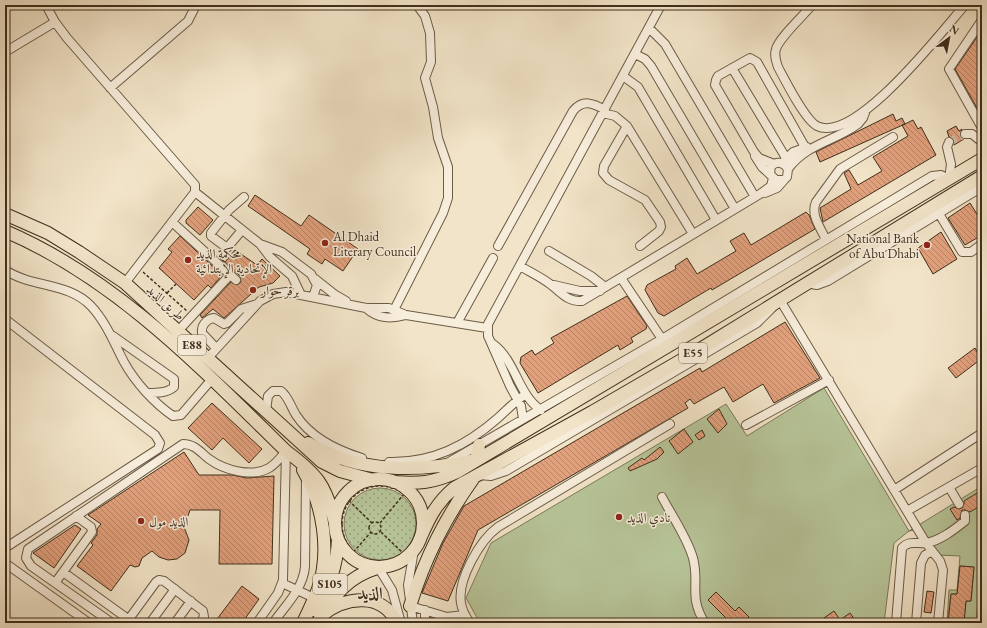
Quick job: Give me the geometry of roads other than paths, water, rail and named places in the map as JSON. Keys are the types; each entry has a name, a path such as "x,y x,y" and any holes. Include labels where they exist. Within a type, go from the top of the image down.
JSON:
{"highway":[{"name":"E55","path":"394,482 414,484 438,480 456,472 982,158"},
{"name":"E55","path":"411,551 434,510 442,499 476,475 592,412 780,300 805,283 982,176"},
{"name":"طريق الذيد","path":"5,214 48,233 125,283 322,462 340,471 373,480"},
{"name":"طريق الذيد","path":"5,231 38,246 97,281 162,333 286,450 307,467 320,481 331,505 335,523"},
{"path":"287,430 318,448 360,464 387,468 423,469 476,460 479,445"},
{"path":"286,450 306,474 317,502 324,539 321,577 304,623"},
{"path":"410,606 425,563 438,533 476,475"},
{"name":"E88","path":"373,480 394,482 417,502 423,521 411,551 398,563 378,567 368,566 352,554 338,539 335,523 339,505 347,499 353,488 373,480"},
{"name":"S105","path":"304,623 324,597 331,581 337,559 338,539"},
{"name":"S105","path":"320,619 346,583 361,572 378,567"},
{"path":"320,619 341,603 362,600 376,603 384,608 397,623"}],"street":[{"path":"46,5 55,22 110,88 194,182 195,192 125,283"},
{"path":"110,88 188,20 196,5"},
{"path":"394,310 443,213 448,198 447,163 438,138 433,107 425,78 431,62 430,33 418,5"},
{"path":"540,410 533,404 508,361 488,336 487,328 661,5"},
{"path":"812,5 780,40 776,48 775,58 778,67 806,115 817,126 832,128 848,122 876,102 907,71 965,5"},
{"path":"982,20 949,69 982,128"},
{"path":"5,52 55,22"},
{"path":"649,28 664,44 758,196"},
{"path":"635,54 645,59 651,66 735,209"},
{"path":"784,180 776,180 762,167 715,85 718,76 747,59 755,60 810,147"},
{"path":"520,266 550,284 580,291 603,289 716,220 758,196 777,188 788,173 732,68"},
{"path":"623,76 638,87 716,220"},
{"path":"498,246 573,111 580,104 585,103 595,104 604,111 615,116 627,126 693,234"},
{"path":"758,196 771,186 770,170 783,163 793,152 810,147 855,127 863,118 866,110"},
{"path":"627,126 604,166 603,173 609,180 645,200 660,222 661,227 659,231 640,246"},
{"path":"964,134 972,134 982,142"},
{"path":"826,240 814,214 813,208 816,202 840,169 893,137"},
{"path":"442,466 662,338 932,176 941,175 949,179 951,164 947,147 949,142"},
{"path":"754,152 759,158 783,163"},
{"path":"805,283 817,285 828,281 938,212 982,187"},
{"path":"195,192 260,244 270,257 292,276 301,295"},
{"path":"242,230 227,248 213,239 211,233 224,216 244,197"},
{"path":"938,212 962,252 971,252 982,244"},
{"path":"172,222 233,277 178,331"},
{"path":"260,244 282,252 334,294 364,308 375,315 385,318 406,315"},
{"path":"549,251 591,276 603,289"},
{"path":"458,323 493,258"},
{"path":"5,270 22,279 63,289 78,296 91,306 111,335 124,362 147,393 170,414 177,417 181,415 212,379"},
{"path":"313,297 316,290 314,278"},
{"path":"621,278 662,338"},
{"path":"207,359 258,304 273,294 286,292 364,308 383,307 406,315 487,328"},
{"path":"780,300 931,552 940,561 942,570 938,623"},
{"path":"216,348 202,333 202,327 205,323 211,318 224,324 227,323 241,309 258,304"},
{"path":"5,319 157,437 160,443 158,449 5,548"},
{"path":"111,335 174,379 174,387 171,390 159,393 147,393"},
{"path":"493,343 506,378 518,399 523,412 523,419"},
{"path":"746,425 829,380"},
{"path":"266,411 268,396 273,391 281,391 300,421 320,440 352,455 373,460 396,462 428,458 458,447 487,428 518,399 526,394"},
{"path":"470,623 464,615 461,604 461,591 476,550 493,530 670,424"},
{"path":"894,490 982,433"},
{"path":"112,623 29,564 26,558 26,552 76,516 183,444 190,444 217,464 236,471 260,471 268,469 286,450"},
{"path":"257,623 274,599 282,584 284,573 286,450"},
{"path":"907,511 982,468"},
{"path":"273,623 298,589 303,578 305,567 306,474"},
{"path":"949,487 959,504"},
{"path":"662,497 692,553 695,568 695,602 705,623"},
{"path":"896,623 902,548 908,543 926,543 940,538 964,522 966,519 965,515"},
{"path":"55,583 92,532 91,527 76,516"},
{"path":"411,551 408,586 413,623"},
{"path":"916,623 921,562 925,555 931,552"},
{"path":"5,563 89,623"},
{"path":"378,567 392,590 401,623"},
{"path":"63,572 127,621 157,580 162,580 204,612 204,617 200,623"},
{"path":"282,584 298,589 314,598"},
{"path":"150,623 175,589"},
{"path":"175,623 191,601"},
{"path":"410,606 447,616 464,615"},
{"path":"425,610 425,623"}],"tunnel":[{"path":"949,142 965,134"}],"place":[{"name":"Al Dhaid Literary Council","path":"325,243"},
{"name":"National Bank of Abu Dhabi","path":"927,245"},
{"name":"محكمة الذيد الإتحادية الإبتدائية","path":"188,260"},
{"name":"برقر حوار","path":"253,290"},
{"name":"نادي الذيد","path":"619,517"},
{"name":"الذيد مول","path":"141,521"}],"district":[{"name":"الذيد","path":"370,593"}]}
